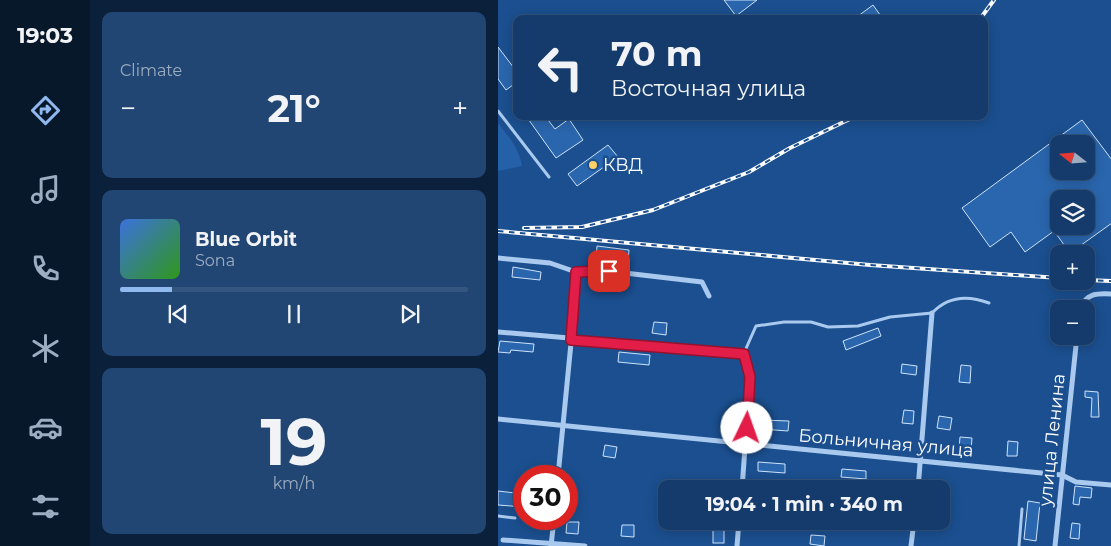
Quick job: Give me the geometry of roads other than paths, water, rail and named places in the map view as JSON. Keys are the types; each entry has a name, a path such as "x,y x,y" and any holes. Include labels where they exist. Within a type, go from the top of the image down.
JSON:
{"street":[{"path":"498,258 550,263 576,272 599,270 702,282 709,296"},
{"path":"559,465 576,272"},
{"path":"1086,300 1093,294 1112,294"},
{"path":"919,480 932,313"},
{"path":"498,332 744,354 750,377 743,480"},
{"name":"улица Ленина","path":"1055,546 1076,345"},
{"name":"Больничная улица","path":"498,419 1062,475 1076,482 1112,485"},
{"path":"551,544 553,530"},
{"path":"737,546 738,530"},
{"path":"912,546 913,530"},
{"path":"503,540 585,546"}],"lane":[{"path":"498,110 549,177"},
{"path":"744,354 756,326 784,322 811,322 828,327 858,326 890,317 932,313 939,305 954,298 977,298 989,303"},
{"path":"1019,546 1022,509"},
{"path":"498,516 513,518"}],"railway":[{"path":"983,15 994,0"},
{"path":"524,228 582,227 653,210 749,172 790,148 848,120"},
{"path":"498,231 870,265 1050,277"},
{"path":"1095,280 1112,281"}],"place":[{"name":"КВД","path":"593,165"}]}
